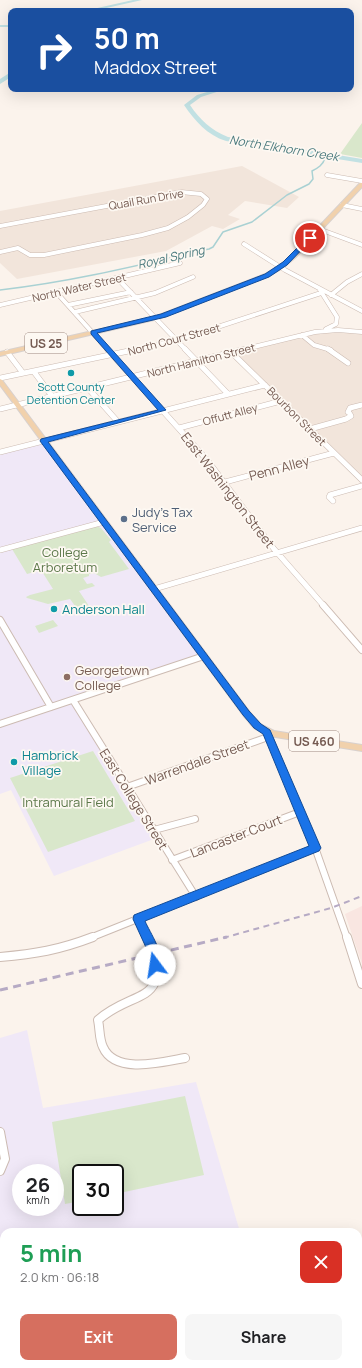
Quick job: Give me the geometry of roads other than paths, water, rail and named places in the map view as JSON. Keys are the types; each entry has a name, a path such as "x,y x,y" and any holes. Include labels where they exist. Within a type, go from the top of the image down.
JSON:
{"main road":[{"name":"US 25","path":"0,354 156,318 261,278 281,267 294,256 362,184"},
{"name":"US 460","path":"0,381 257,726 267,734 362,747"}],"street":[{"path":"327,175 362,181"},
{"name":"Quail Run Drive","path":"0,226 181,192 200,194 207,200 203,206 184,219 168,228 153,233 44,255 30,255 23,253 18,248 0,252"},
{"path":"342,205 362,209"},
{"path":"319,229 362,245"},
{"path":"244,244 320,291 331,295 362,312"},
{"name":"North Water Street","path":"0,305 180,263"},
{"path":"331,295 347,282 362,274"},
{"path":"75,312 155,293 193,277"},
{"path":"117,278 228,394"},
{"path":"320,291 337,317 336,324 338,330"},
{"name":"North Court Street","path":"0,378 34,372 177,340 228,325 320,291"},
{"name":"East Washington Street","path":"56,292 163,410 225,482 278,553 362,650"},
{"path":"68,305 131,292"},
{"path":"321,331 336,324"},
{"name":"North Hamilton Street","path":"0,409 302,335 321,331 338,330 362,332"},
{"path":"302,335 314,345 331,350 348,363"},
{"path":"7,352 23,373"},
{"name":"Bourbon Street","path":"231,352 361,479"},
{"path":"34,372 52,396"},
{"path":"0,452 265,385"},
{"path":"87,387 118,422"},
{"name":"Offutt Alley","path":"178,428 282,401"},
{"path":"310,429 346,419 351,416 348,410 362,405"},
{"path":"350,414 362,409"},
{"name":"Penn Alley","path":"225,482 334,453"},
{"path":"333,501 329,497 330,495 362,486"},
{"path":"0,550 104,522"},
{"path":"154,589 362,528"},
{"path":"0,620 51,707"},
{"path":"0,724 204,656"},
{"name":"East College Street","path":"73,700 196,897"},
{"path":"267,734 315,848 342,921 362,984"},
{"name":"Warrendale Street","path":"127,787 267,734"},
{"name":"Lancaster Court","path":"172,860 300,812"},
{"path":"154,830 195,819"},
{"path":"0,957 41,954 70,946 196,897 315,848"},
{"path":"138,919 155,954 156,976 152,989 144,995 108,1010 98,1020 103,1049 112,1058 129,1064 153,1064 185,1058"},
{"path":"0,1132 5,1159 0,1171"}],"waterway":[{"name":"North Elkhorn Creek","path":"101,8 140,0"},
{"name":"North Elkhorn Creek","path":"0,26 8,26"},
{"name":"North Elkhorn Creek","path":"0,82 8,76"},
{"name":"North Elkhorn Creek","path":"213,92 199,96 187,105 195,117 208,129 219,136 226,139 362,161"},
{"name":"Royal Spring","path":"0,290 79,278 209,249 213,247 223,232 252,222 287,195 309,184 313,179 312,171 323,163 325,158 322,154"}],"railway":[{"path":"224,938 331,908 362,896"},
{"path":"0,990 224,938"}],"place":[{"name":"Scott County Detention Center","path":"71,373"},
{"name":"Judy's Tax Service","path":"124,519"},
{"name":"Anderson Hall","path":"54,609"},
{"name":"Georgetown College","path":"67,677"},
{"name":"Hambrick Village","path":"14,762"}],"park label":[{"name":"College Arboretum","path":"65,560"},
{"name":"Intramural Field","path":"68,802"}]}
